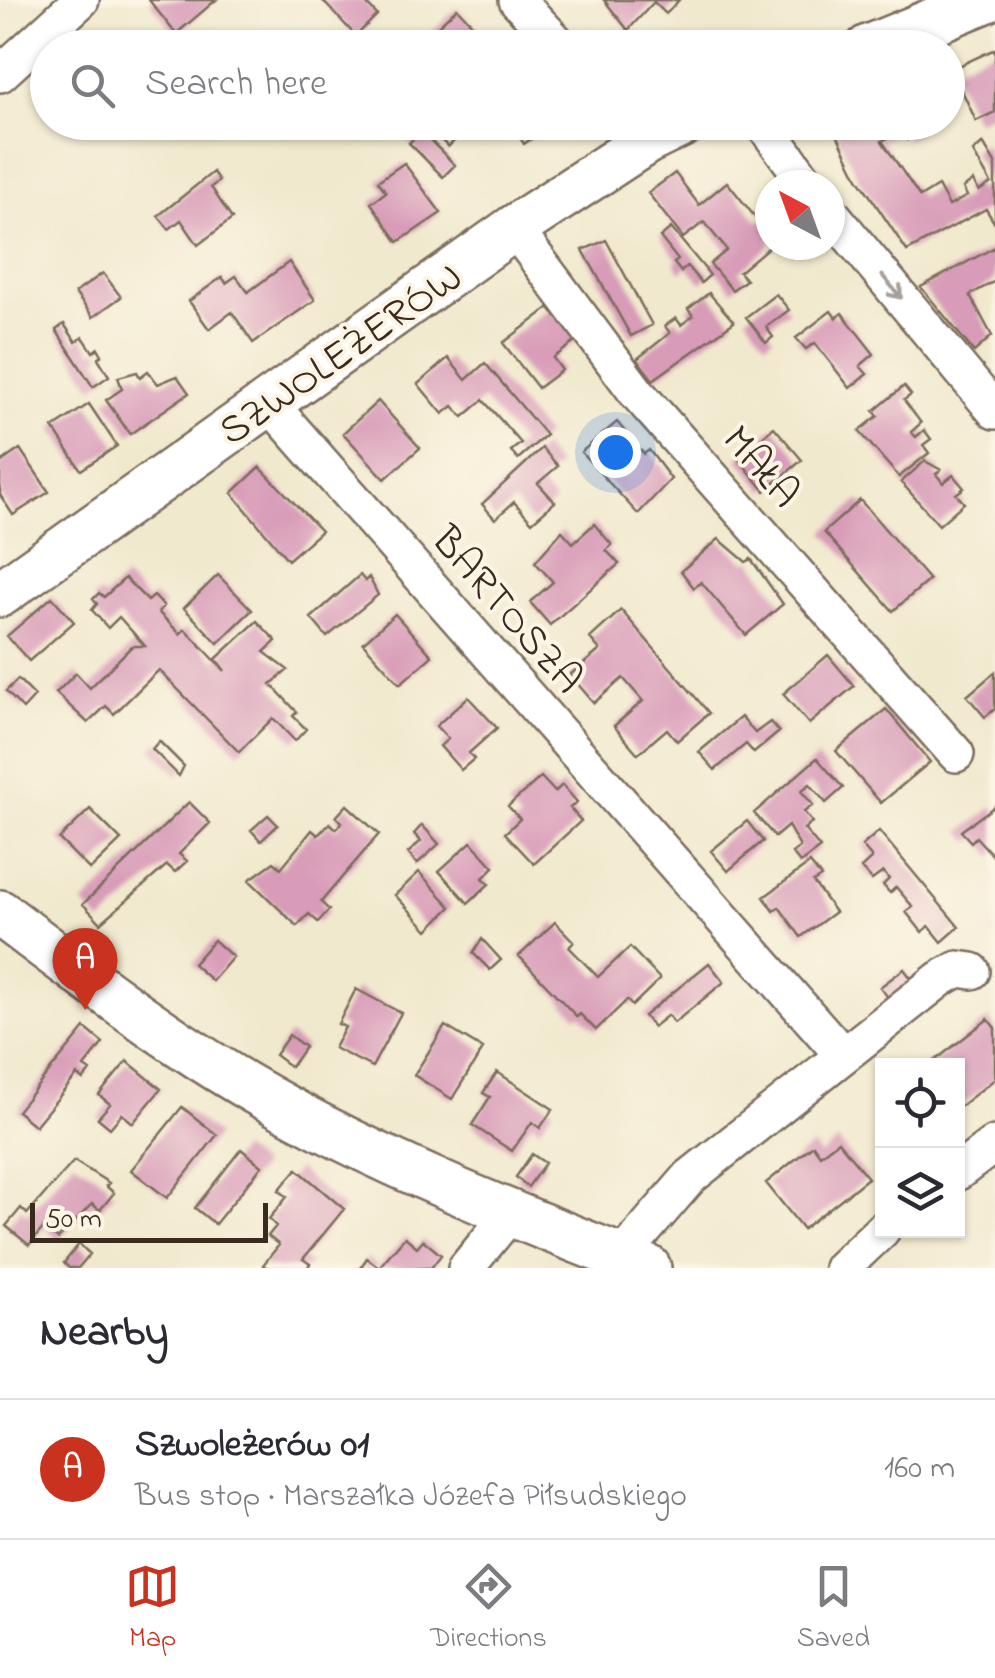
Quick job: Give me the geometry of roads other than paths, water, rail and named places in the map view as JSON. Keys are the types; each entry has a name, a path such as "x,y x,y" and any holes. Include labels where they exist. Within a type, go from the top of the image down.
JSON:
{"street":[{"path":"48,30 81,0"},
{"path":"518,0 546,30"},
{"path":"912,30 984,0"},
{"path":"0,74 30,47"},
{"name":"SZWOLEŻERÓW","path":"0,594 637,140"},
{"path":"775,140 797,170"},
{"name":"MAŁA","path":"514,228 638,394 956,754"},
{"path":"845,230 995,411"},
{"name":"BARTOSZA","path":"268,402 841,1053"},
{"path":"0,912 124,1004 254,1090 328,1131 510,1214 635,1263 690,1177 841,1053 940,979 958,969 972,971"},
{"path":"965,1167 995,1144"},
{"path":"466,1268 510,1214"},
{"path":"842,1268 875,1237"}],"place":[{"name":"Szwoleżerów 01","path":"85,1010"}]}
